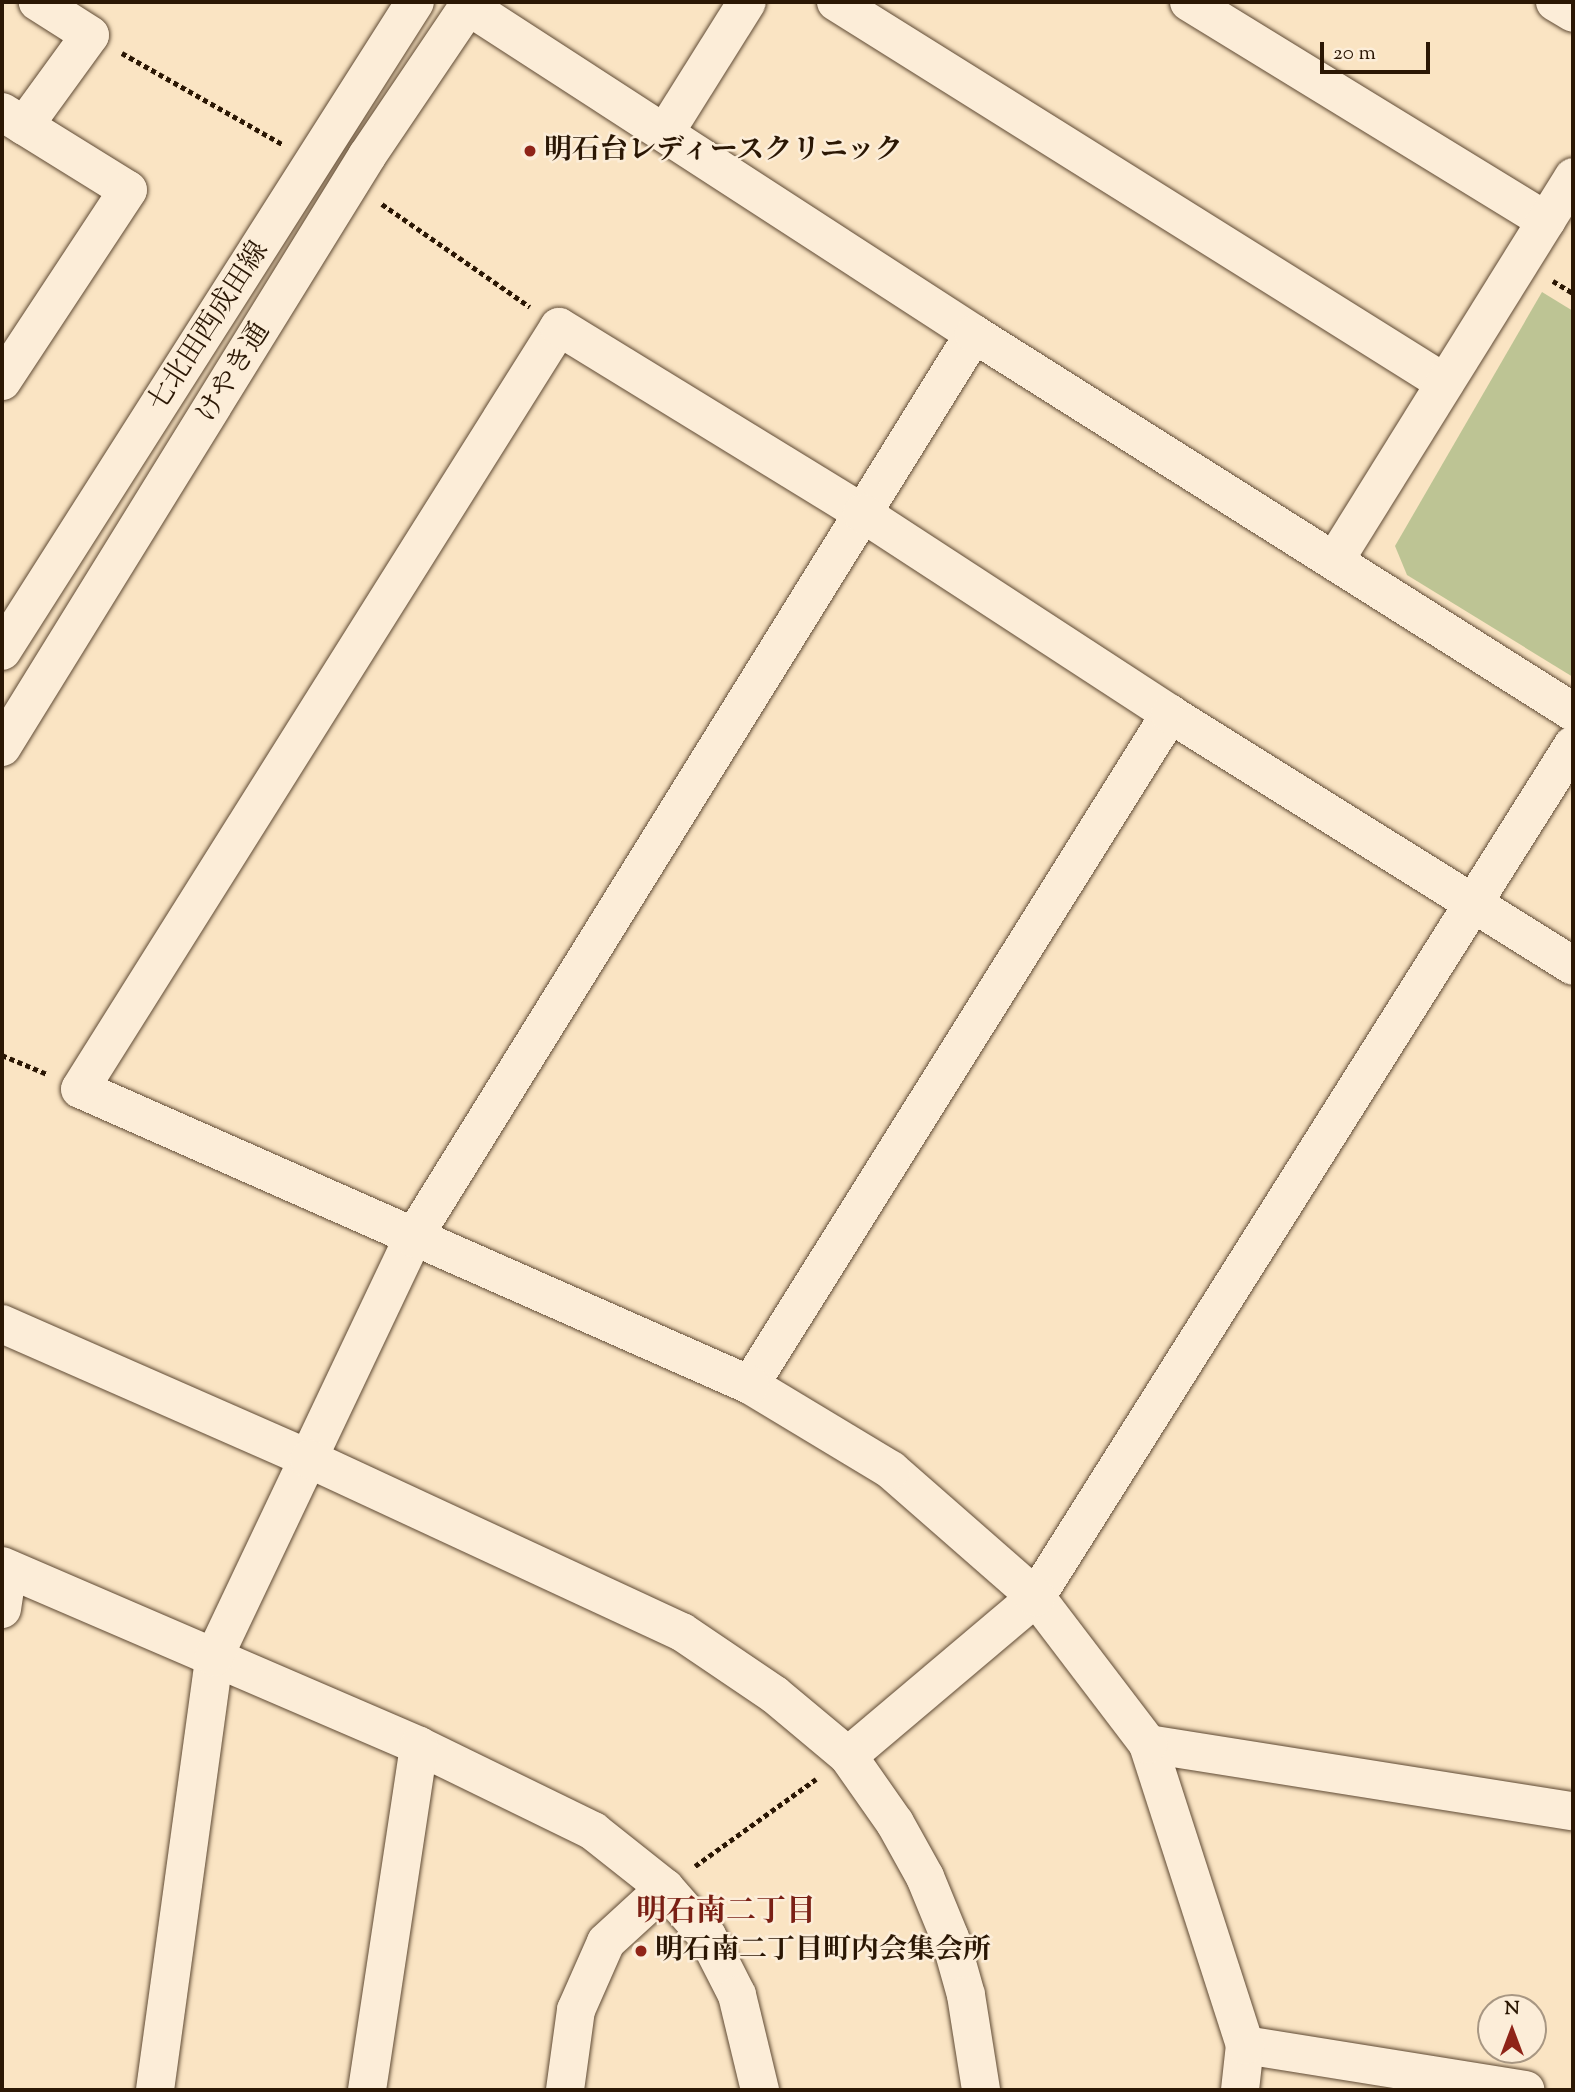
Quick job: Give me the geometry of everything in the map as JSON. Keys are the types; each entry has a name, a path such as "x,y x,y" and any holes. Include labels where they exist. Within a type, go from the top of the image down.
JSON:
{"street":[{"path":"2,381 128,190 13,119 90,35 38,2"},
{"name":"七北田西成田線","path":"2,651 415,2"},
{"path":"666,131 747,2"},
{"path":"836,2 1445,383"},
{"path":"1189,2 1546,221"},
{"path":"1555,2 1573,13"},
{"path":"470,4 974,334 1573,712"},
{"name":"けやき通","path":"2,747 367,156 470,4"},
{"path":"1335,560 1573,177"},
{"path":"1240,2090 1245,2045 1148,1744 1036,1597 891,1470 750,1385 413,1238 80,1088 559,327 863,513 1170,714 1573,966"},
{"path":"155,2090 214,1657 413,1238 974,334"},
{"path":"750,1385 1170,714"},
{"path":"848,1756 1036,1597 1573,745"},
{"path":"2,1324 309,1459 682,1632 775,1695 848,1756 895,1823 950,1938 968,2007 981,2090"},
{"path":"2,1609 5,1568 419,1746 593,1831 665,1888 707,1936 737,1996 760,2090"},
{"path":"1148,1744 1573,1811"},
{"path":"367,2090 419,1746"},
{"path":"565,2090 576,2010 606,1942 665,1888"},
{"path":"1245,2045 1525,2090"}],"path":[{"path":"90,35 283,144"},
{"path":"380,202 559,327"},
{"path":"2,1055 80,1088"},
{"path":"665,1888 848,1756"}],"green space":[{"path":"1542,292 1573,311 1573,677 1407,575 1395,546"}],"place":[{"name":"明石台レディースクリニック","path":"530,151"},
{"name":"明石南二丁目町内会集会所","path":"641,1951"}],"district":[{"name":"明石南二丁目","path":"726,1913"}]}
